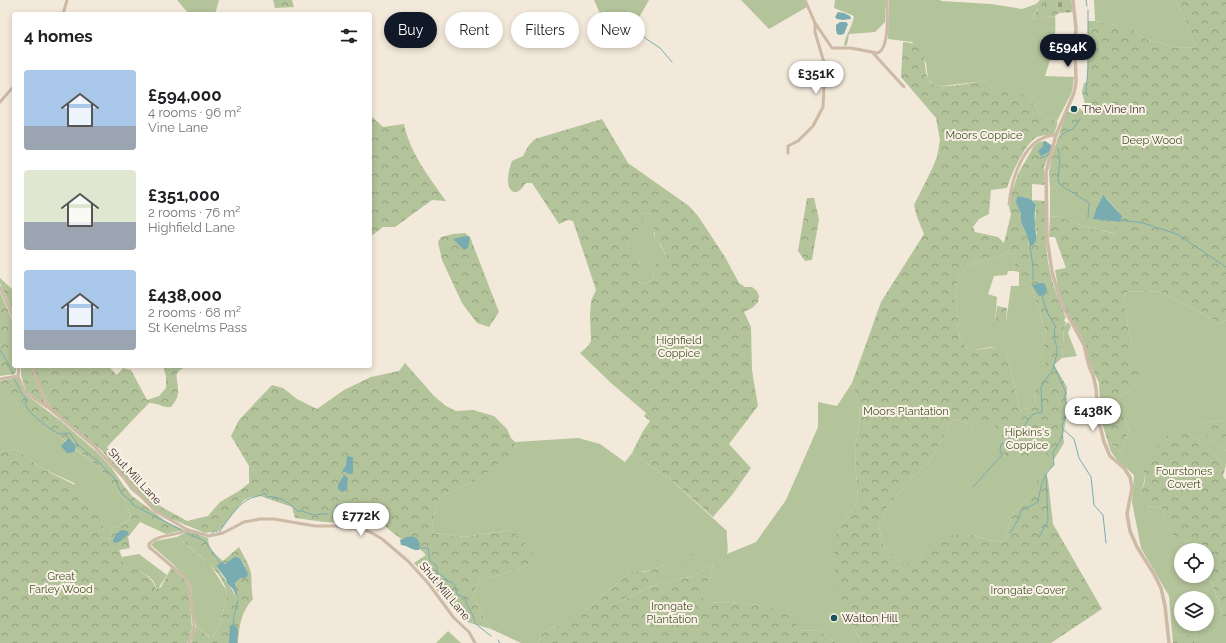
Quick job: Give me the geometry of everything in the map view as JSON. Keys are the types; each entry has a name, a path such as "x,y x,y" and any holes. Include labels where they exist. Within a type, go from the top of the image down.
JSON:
{"street":[{"path":"64,12 67,0"},
{"path":"805,0 814,23 832,48 850,48 872,52 880,52 886,42 887,0"},
{"path":"1073,0 1076,28 1075,88 1056,135 1047,166 1046,238 1052,272 1061,302 1084,346 1093,375 1096,388 1098,418 1104,442 1110,456 1124,468 1130,477 1132,488 1127,514 1130,531 1137,547 1148,563 1161,588 1164,597 1169,643"},
{"path":"788,153 788,146 798,141 813,126 822,107 824,66 814,23"},
{"path":"872,52 904,87"},
{"path":"0,102 12,88"},
{"path":"1009,204 1017,169 1031,146 1042,138 1056,135"},
{"path":"0,287 12,314"},
{"path":"19,368 18,376 25,392 48,408"},
{"name":"Shut Mill Lane","path":"32,368 48,408 94,446 154,511 185,531 203,535 217,535 244,522 260,519 274,519 316,526 360,528 382,539 408,562 442,599 454,618 469,632 475,643"},
{"path":"0,379 18,376"},
{"path":"185,531 156,539 149,544 189,583 194,625 189,643"}],"green space":[{"path":"177,0 219,0 216,12 187,12"},
{"path":"273,0 292,0 294,7 275,8"},
{"path":"594,0 649,0 642,12 599,12"},
{"path":"741,0 804,0 807,7 769,29"},
{"path":"835,0 886,0 885,22 875,32 849,34 847,45 844,46 854,16 834,8"},
{"path":"889,0 940,0 991,4 1022,9 1036,4 1038,8 1031,19 1055,16 1053,46 1045,76 1074,77 1072,92 1057,121 1044,118 1028,97 993,91 985,81 943,86 934,85 928,79 926,63 912,42 888,39"},
{"path":"1040,0 1044,0 1045,8 1056,4 1059,13 1055,16 1031,19 1038,9 1036,4"},
{"path":"1044,0 1071,0 1073,12 1059,13 1056,4 1045,9"},
{"path":"1094,0 1175,0 1196,47 1176,48 1145,39 1129,28 1095,21"},
{"name":"Deep Wood","path":"1175,0 1226,0 1226,320 1220,324 1193,308 1160,292 1126,292 1124,296 1128,328 1132,343 1132,360 1143,367 1140,383 1118,398 1129,430 1122,452 1108,442 1101,420 1099,383 1090,364 1082,338 1064,306 1059,292 1055,270 1066,268 1055,237 1049,237 1050,217 1059,216 1082,226 1117,234 1118,229 1094,221 1093,219 1120,222 1119,212 1107,199 1102,197 1100,201 1096,199 1086,201 1059,184 1050,190 1049,172 1052,156 1067,111 1072,113 1073,110 1078,112 1079,108 1083,111 1086,108 1082,92 1084,83 1087,82 1088,21 1130,28 1145,39 1176,48 1196,47"},
{"path":"903,42 913,44 919,48 923,54 927,75 930,81 935,85 953,86 985,81 993,91 1006,86 1028,97 1044,118 1057,121 1054,134 1035,138 1027,147 1022,154 1007,188 991,190 989,214 979,219 973,227 975,232 998,237 1004,243 1011,214 1009,207 1011,195 1018,174 1034,146 1039,142 1045,141 1053,146 1044,167 1045,185 1032,184 1032,200 1045,201 1047,257 1055,290 1066,318 1064,320 1066,323 1064,327 1062,358 1054,365 1067,387 1066,420 1063,435 1064,443 1053,461 1042,449 1031,462 1004,459 1003,439 994,424 975,426 953,419 930,461 911,478 888,506 879,525 882,543 901,563 917,563 924,552 943,536 970,534 988,540 1003,542 1014,512 1037,488 1037,475 1048,480 1053,524 1102,609 1051,643 862,643 846,614 835,582 833,541 847,516 858,501 855,448 860,418 857,398 852,383 881,302 924,234 914,205 937,157 940,140 936,118 901,77","holes":["1019,196 1032,200 1036,204 1035,224 1037,234 1029,246 1027,236 1021,222","1007,252 1015,255 1014,271 1019,272 1019,286 1031,286 1046,333 1041,356 1047,366 1035,382 1034,406 1020,411 1006,349 992,347 979,350 969,350 960,340 955,293 958,277 967,266 998,257"]},
{"path":"372,117 383,127 404,124 415,155 446,201 432,200 395,227 383,227 372,235"},
{"name":"Highfield Coppice","path":"602,119 628,163 689,206 698,216 725,257 739,283 745,287 752,287 757,291 759,296 758,302 752,308 744,312 751,327 752,371 758,406 729,444 751,468 732,495 713,517 670,479 632,453 650,421 644,416 646,413 611,383 580,353 591,341 591,301 596,290 573,221 568,220 559,224 532,183 526,183 521,189 514,192 509,187 508,183 512,161 523,156 529,145 535,139","holes":["644,213 650,214 653,221 656,241 660,244 667,257 657,262 653,279 645,284 638,282 640,263 635,252 627,243 642,223"]},
{"path":"1059,184 1085,200 1096,199 1100,201 1097,207 1118,229 1118,234 1082,226 1059,216 1050,217 1050,190"},
{"path":"807,198 814,198 819,219 812,260 805,261 798,251"},
{"path":"644,213 650,214 655,222 654,235 667,257 654,271 653,279 645,284 638,282 637,275 640,262 627,243 629,238 635,232"},
{"path":"465,233 470,237 499,312 489,327 477,323 462,303 442,260 438,242 441,237"},
{"path":"1007,252 1015,255 1014,271 1008,271 1007,275 994,276 988,294 997,297 995,322 1006,322 1011,286 1031,286 1046,333 1041,356 1048,366 1035,382 1034,406 1020,411 1006,349 991,347 969,350 960,340 955,293 958,277 967,266 998,257"},
{"path":"0,278 12,289 12,310 0,283"},
{"path":"0,292 12,319 12,368 16,368 15,374 0,376"},
{"path":"1126,292 1160,292 1193,308 1220,324 1226,320 1226,420 1196,424 1210,439 1226,451 1226,465 1217,458 1208,445 1194,438 1187,430 1144,473 1145,478 1139,503 1140,508 1152,506 1162,508 1173,537 1191,541 1193,543 1174,543 1174,583 1212,583 1223,616 1226,620 1226,643 1194,643 1198,637 1198,633 1181,636 1172,632 1169,596 1141,548 1132,502 1134,475 1114,456 1109,447 1108,442 1122,452 1129,430 1118,398 1140,383 1132,360 1132,343 1128,328 1124,296"},
{"path":"997,306 1007,308 1006,322 995,322"},
{"path":"1068,322 1071,326 1068,333 1077,356 1062,358 1064,327"},
{"path":"405,363 434,396 446,406 456,411 473,410 494,416 507,429 511,438 515,442 516,448 511,454 477,480 444,495 438,500 432,523 434,533 464,537 512,530 533,553 529,565 504,574 480,580 473,594 481,613 491,629 467,622 452,608 414,563 426,555 420,549 400,538 379,522 369,518 355,518 353,524 295,518 292,507 260,496 251,497 244,500 219,531 205,533 162,515 131,490 102,451 51,408 33,368 110,368 117,375 123,368 131,370 147,400 159,396 166,388 166,376 164,368 184,368 177,373 178,395 171,407 149,403 107,447 118,464 146,495 154,502 187,521 208,516 220,502 239,491 249,483 249,466 231,436 239,420 272,385 283,388 297,399 317,409 344,390 371,377 399,371"},
{"path":"21,368 31,368 46,405 26,391 21,375"},
{"name":"Great Farley Wood","path":"19,377 24,393 61,421 98,453 111,467 132,496 167,522 184,530 166,534 140,522 128,537 130,548 119,550 126,567 145,574 152,581 156,589 161,587 171,568 186,581 189,591 192,628 187,643 0,643 0,452 17,449 39,467 79,487 83,495 81,500 92,506 102,520 104,538 109,540 112,528 123,525 131,517 126,502 97,466 67,442 33,419 18,405 6,386 0,386 0,381"},
{"path":"852,383 857,398 860,418 855,448 858,501 847,516 834,540 846,614 862,643 836,643 819,630 799,631 759,605 730,602 707,603 700,596 708,583 713,564 693,576 649,587 611,606 660,577 662,573 688,552 660,567 647,571 630,572 586,610 572,620 541,634 538,643 521,643 491,629 481,613 473,594 480,580 504,574 529,565 511,530 464,537 434,533 432,523 438,500 444,495 477,480 516,448 515,442 578,438 600,444 625,462 632,453 670,479 727,531 727,554 756,542 786,500 818,427 818,402 837,406"},
{"path":"6,385 18,405 97,466 126,502 131,517 123,525 112,528 109,540 104,538 103,526 96,510 81,500 74,483 39,467 17,449 0,452 0,386"},
{"path":"953,419 975,426 994,423 1003,439 1025,444 1041,450 1052,459 1054,465 1046,473 1048,480 1037,475 1037,488 1014,512 1003,542 988,540 970,534 924,552 917,563 901,563 882,543 879,525 888,506 911,478 930,461"},
{"name":"Fourstones Covert","path":"1226,420 1226,451 1210,439 1195,424"},
{"name":"Fourstones Covert","path":"1187,430 1194,438 1209,445 1217,458 1226,465 1223,476 1226,480 1226,628 1220,630 1218,625 1223,616 1212,583 1214,583 1214,543 1192,543 1189,540 1178,542 1173,537 1162,508 1152,506 1139,508 1139,497 1145,481 1144,472 1147,461 1159,445 1174,432"},
{"path":"188,531 208,538 209,545 215,554 223,561 239,547 251,573 253,599 243,615 240,624 238,643 191,643 196,626 209,637 212,637 217,631 220,625 227,596 225,587 215,570 200,555 177,537","holes":["234,557 238,557 243,561 246,571 246,578 241,578 235,583 237,599 233,590 217,567 224,565"]},
{"path":"177,537 210,564 226,590 227,596 220,625 211,638 196,626 193,612 191,585 189,581 174,565 151,545 155,541"},
{"name":"Irongate Plantation","path":"688,552 695,555 662,573 661,577 615,604 649,587 693,576 713,564 708,583 701,596 707,603 730,602 759,605 782,610 796,623 799,631 819,630 836,643 538,643 541,634 572,619 586,610 630,572 645,572 663,566"},
{"path":"139,554 167,575 158,589 149,577 140,571 126,567 122,557"},
{"path":"448,631 461,643 436,643"},
{"path":"1172,632 1181,636 1198,633 1198,637 1194,643 1173,643"}],"water":[{"path":"838,12 850,16 851,19 837,19 835,17"},
{"path":"840,22 846,22 848,24 844,34 840,35 837,34 836,25"},
{"path":"1045,141 1052,146 1049,152 1041,156 1038,151 1043,146 1043,142"},
{"path":"1103,195 1122,216 1120,222 1093,219"},
{"path":"1019,196 1030,199 1036,204 1036,240 1030,247 1021,222 1021,214 1016,202"},
{"path":"465,236 470,237 468,248 464,250 453,239"},
{"path":"1040,283 1045,284 1047,290 1045,295 1039,296 1032,285"},
{"path":"69,438 76,447 74,452 67,453 61,446"},
{"path":"347,456 353,458 353,473 351,474 342,471 346,466"},
{"path":"344,475 348,478 347,490 342,492 338,489 338,485"},
{"path":"121,530 127,531 129,534 119,542 114,543 113,540 116,534"},
{"path":"407,537 417,538 420,544 419,550 414,550 401,545 400,540"},
{"path":"234,557 241,559 248,574 246,578 241,578 235,583 238,600 233,589 227,583 226,579 217,567 217,565 222,562 225,564"},
{"path":"230,625 236,626 238,630 237,643 229,643"}],"waterway":[{"path":"1086,0 1087,6"},
{"path":"1086,94 1088,68 1088,10"},
{"path":"645,38 660,48 672,62"},
{"path":"1060,138 1064,133 1073,129 1080,119"},
{"path":"1058,148 1060,160 1058,179 1059,184 1089,203 1088,218"},
{"path":"1040,158 1047,156 1049,153"},
{"path":"1121,220 1143,223 1177,234 1226,267"},
{"path":"1030,247 1033,266 1033,280"},
{"path":"973,487 1002,455 1000,450 1001,444 1006,443 1023,427 1033,414 1042,412 1041,387 1053,369 1057,353 1054,329 1056,327 1047,312 1042,296"},
{"path":"0,350 13,375"},
{"path":"1010,533 1019,518 1021,511 1038,502 1044,477 1054,465 1053,452 1061,440 1063,430 1062,426 1068,408 1064,397 1066,393 1054,366"},
{"path":"14,379 26,399 26,407 29,411 59,434 70,433 78,445 99,462 114,478 122,494 130,500 133,505 183,531"},
{"path":"1064,430 1074,439 1079,458 1091,477 1094,505 1103,515 1106,543"},
{"path":"1039,537 1048,521 1046,474"},
{"path":"219,533 244,502 265,493 267,497 275,497 284,500 297,511 314,515 328,514"},
{"path":"334,514 337,504"},
{"path":"334,514 346,514 352,518 368,517 374,519"},
{"path":"211,534 215,531 217,532"},
{"path":"186,533 205,541 220,563"},
{"path":"420,548 428,548 430,561 437,566 437,574 441,574 447,581 452,582 455,586 457,594 465,598 475,622"},
{"path":"233,626 238,600"},
{"path":"477,625 491,636"}],"place":[{"name":"The Vine Inn","path":"1074,109"},
{"name":"Walton Hill","path":"834,618"}],"park label":[{"name":"Moors Coppice","path":"984,135"},
{"name":"Moors Plantation","path":"906,411"},
{"name":"Hipkins's Coppice","path":"1027,438"},
{"name":"Irongate Cover","path":"1028,590"}]}
